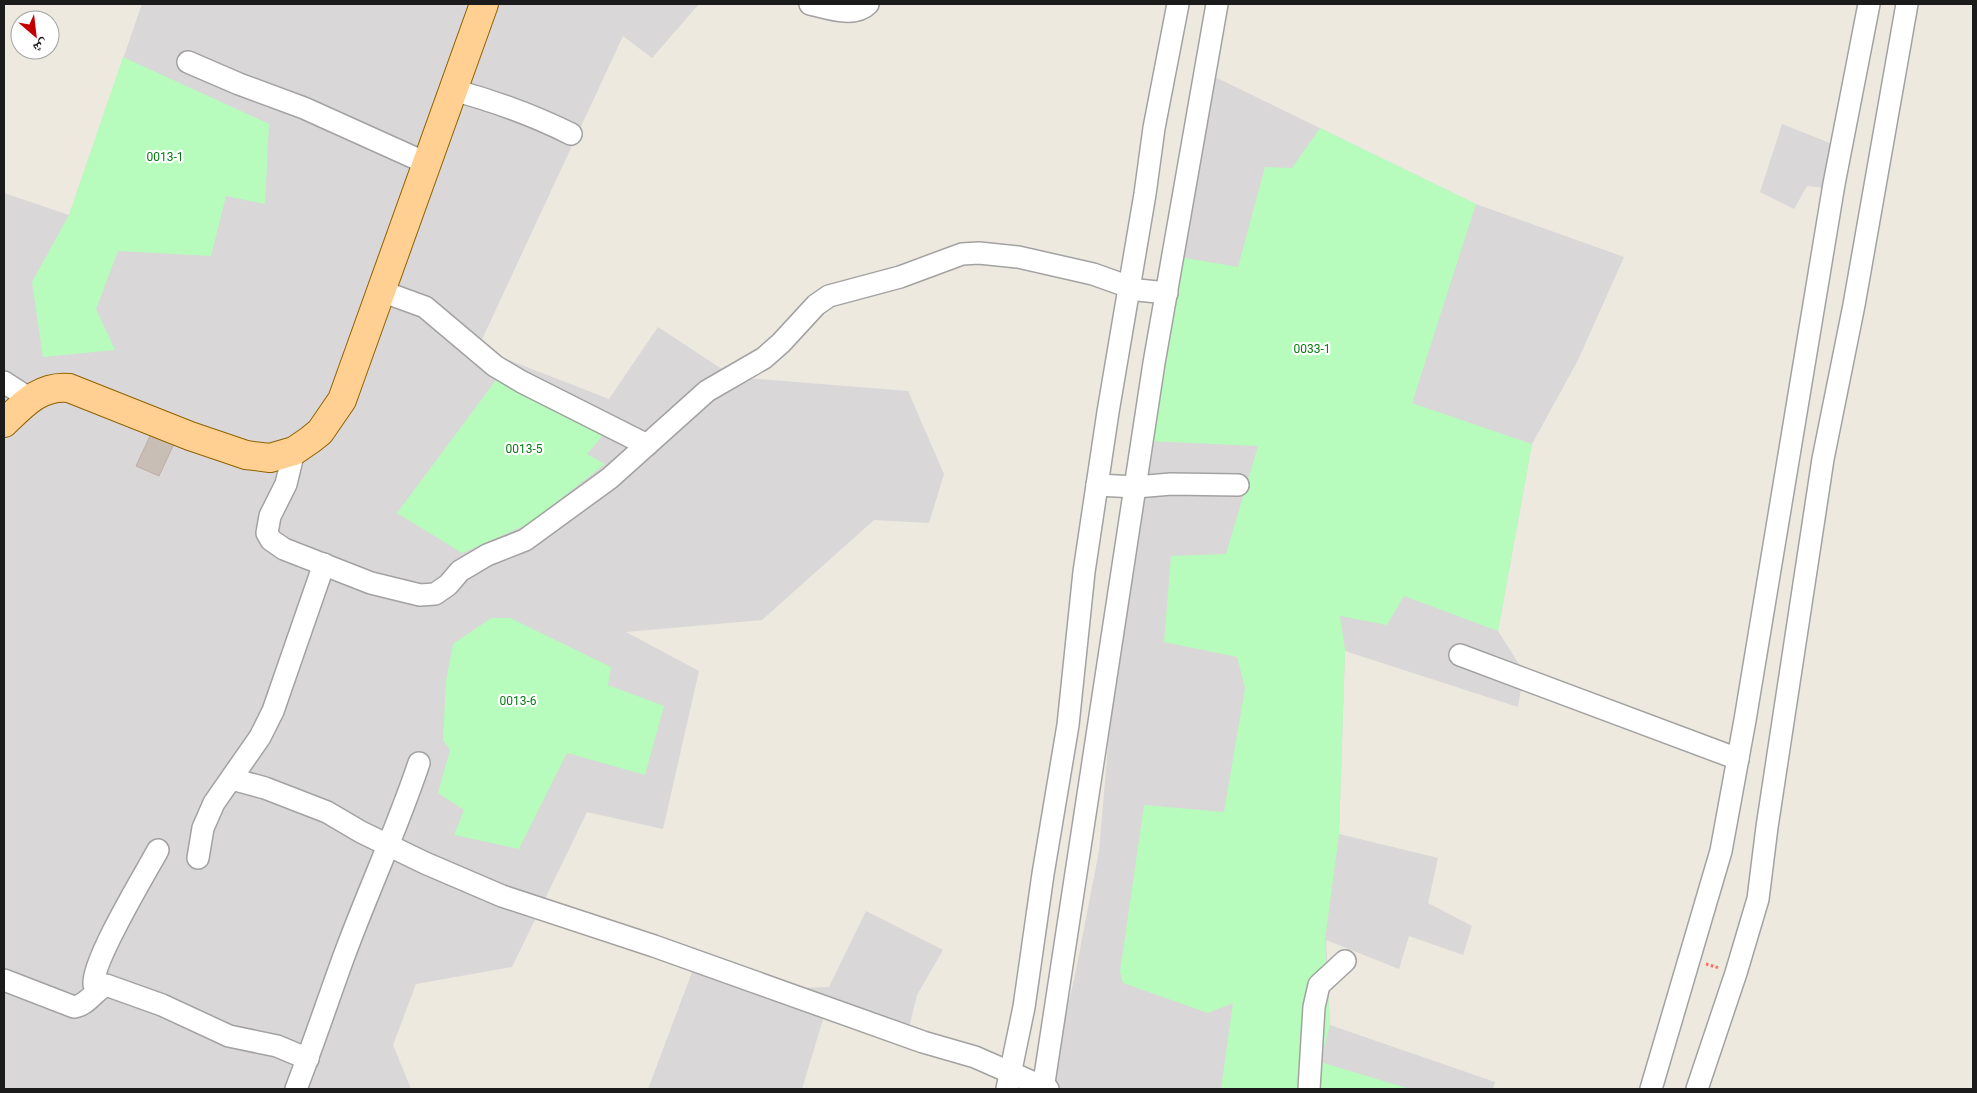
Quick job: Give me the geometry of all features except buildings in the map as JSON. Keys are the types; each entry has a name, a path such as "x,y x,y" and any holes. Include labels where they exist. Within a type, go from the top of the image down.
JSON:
{"main road":[{"path":"4,423 30,399 52,388 69,388 190,436 246,454 270,458 294,451 320,432 342,400 484,4"}],"street":[{"path":"810,4 829,9 856,12 868,4"},
{"path":"1008,1081 1024,1007 1043,874 1068,725 1084,572 1097,485 1133,288 1154,128 1178,4"},
{"path":"232,778 265,788 327,812 388,845 502,896 654,946 923,1042 975,1057 1008,1081 1045,1089 1136,487 1163,293 1218,4"},
{"path":"1651,1089 1721,852 1834,184 1869,4"},
{"path":"1697,1089 1736,973 1758,898 1823,458 1854,305 1907,4"},
{"path":"188,62 239,84 304,108 426,164"},
{"path":"453,90 523,112 571,134"},
{"path":"294,451 286,484 270,516 267,533 272,540 284,549 372,583 420,595 435,594 448,585 460,571 487,554 525,540 610,478 707,391 764,358 781,343 816,305 829,296 900,277 962,254 979,253 1027,259 1093,274 1133,288 1163,293"},
{"path":"381,291 425,307 495,366 522,382 646,445"},
{"path":"4,382 30,399"},
{"path":"1097,485 1136,487 1171,484 1238,485"},
{"path":"198,858 203,828 214,803 260,737 273,711 324,564"},
{"path":"1460,655 1738,759"},
{"path":"296,1089 344,956 405,806 419,763"},
{"path":"97,991 94,983 97,969 114,930 158,850"},
{"path":"1309,1089 1314,1007 1319,985 1344,961"},
{"path":"4,980 74,1006 85,1003 106,985 162,1005 229,1036 277,1046 308,1059"}],"path":[{"path":"1689,958 1736,973"}],"shaded area":[{"path":"142,4 699,4 652,58 623,36 478,348 609,399 658,327 734,377 908,391 944,474 929,523 874,520 762,620 626,632 699,671 663,829 587,812 512,967 416,984 393,1045 411,1089 4,1089 4,193 69,215"},
{"name":"0033-1","path":"1215,77 1476,204 1624,257 1578,360 1532,444 1498,631 1524,672 1518,707 1345,651 1339,834 1438,858 1428,903 1472,926 1463,955 1409,936 1399,969 1326,940 1330,1025 1495,1082 1493,1089 1059,1089 1048,1087 1074,980 1099,851 1109,735 1144,473"},
{"path":"1782,124 1840,147 1825,188 1807,186 1794,209 1760,192"},
{"path":"866,911 943,950 917,995 908,1032 827,1006 802,1089 648,1089 697,959 794,988 829,987"}],"green space":[{"name":"0013-1","path":"123,57 269,124 265,204 226,196 211,256 118,251 96,309 115,350 43,357 32,282 69,215"},
{"name":"0033-1","path":"1320,128 1476,204 1412,403 1532,444 1498,631 1404,596 1387,625 1340,616 1345,650 1339,834 1325,940 1330,1025 1320,1062 1410,1089 1221,1089 1233,1003 1208,1013 1123,983 1120,972 1144,805 1224,812 1245,688 1237,657 1164,642 1171,556 1226,554 1258,446 1147,441 1174,256 1238,267 1265,167 1292,168"},
{"name":"0013-5","path":"505,368 614,422 587,454 605,464 528,524 462,553 397,513"},
{"name":"0013-6","path":"491,618 510,618 611,667 608,685 664,706 645,775 567,753 519,849 454,835 464,810 438,793 450,750 443,740 446,681 453,644"}]}
